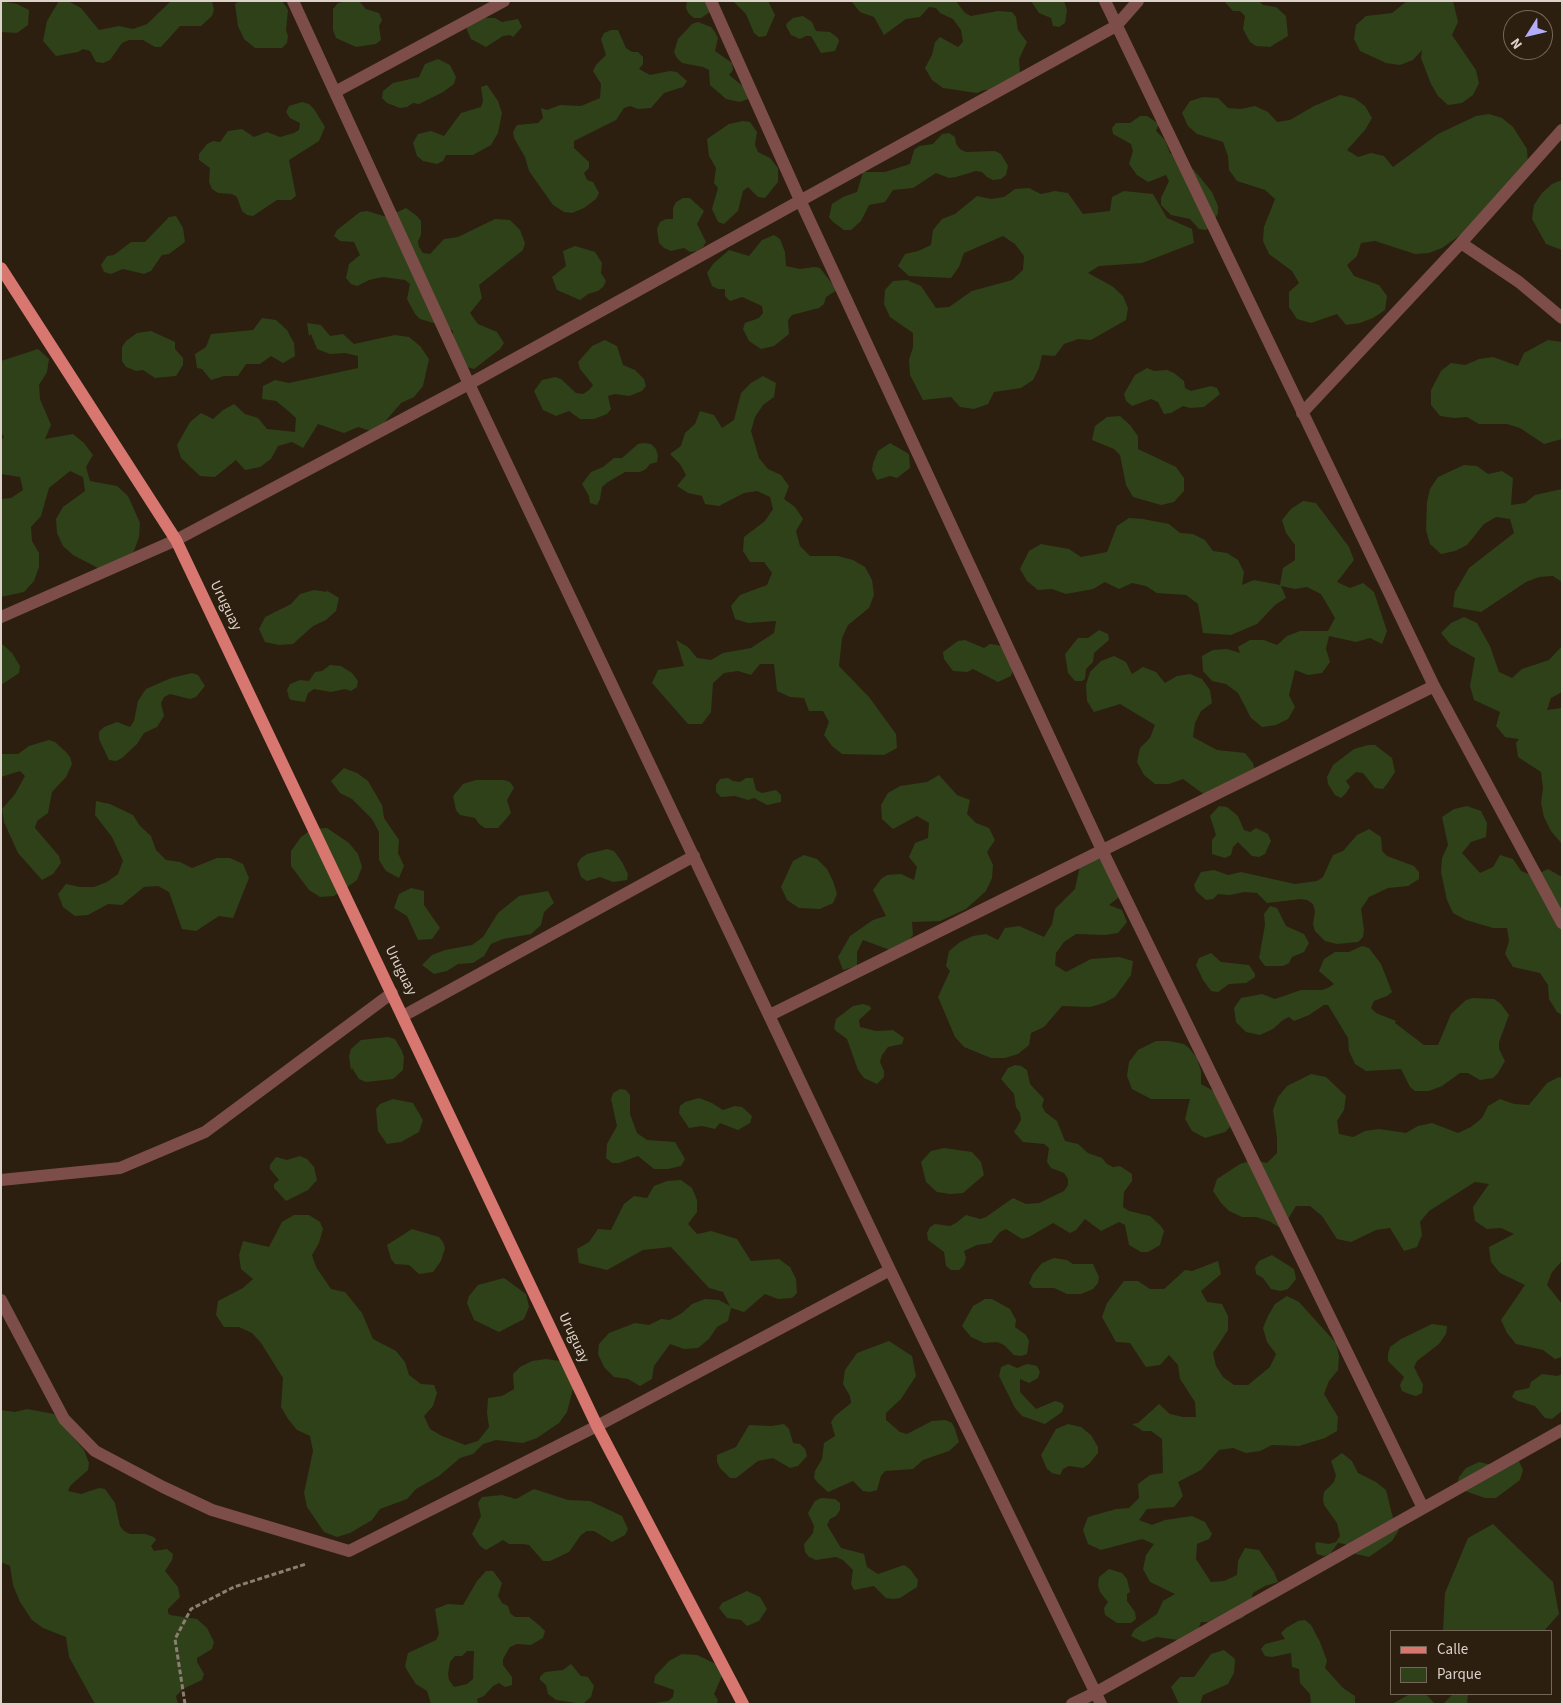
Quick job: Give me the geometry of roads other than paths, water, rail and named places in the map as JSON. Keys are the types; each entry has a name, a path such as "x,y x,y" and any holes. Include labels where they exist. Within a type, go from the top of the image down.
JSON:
{"main road":[{"name":"Uruguay","path":"1,268 176,540 597,1426 743,1704"}],"street":[{"path":"293,1 469,384 890,1270 1098,1698"},
{"path":"335,92 504,1"},
{"path":"710,1 800,200 1102,850 1423,1508"},
{"path":"1105,1 1434,686 1562,923"},
{"path":"1,617 176,540 469,384 1116,26 1138,1"},
{"path":"1302,413 1461,243 1562,130"},
{"path":"1461,243 1519,282 1562,318"},
{"path":"770,1016 1434,686"},
{"path":"403,1016 694,856"},
{"path":"1,1180 120,1168 205,1132 392,993"},
{"path":"1,1300 64,1419 95,1451 163,1487 212,1510 349,1551 597,1426 890,1270"},
{"path":"1072,1704 1098,1698 1423,1508 1562,1430"}]}
